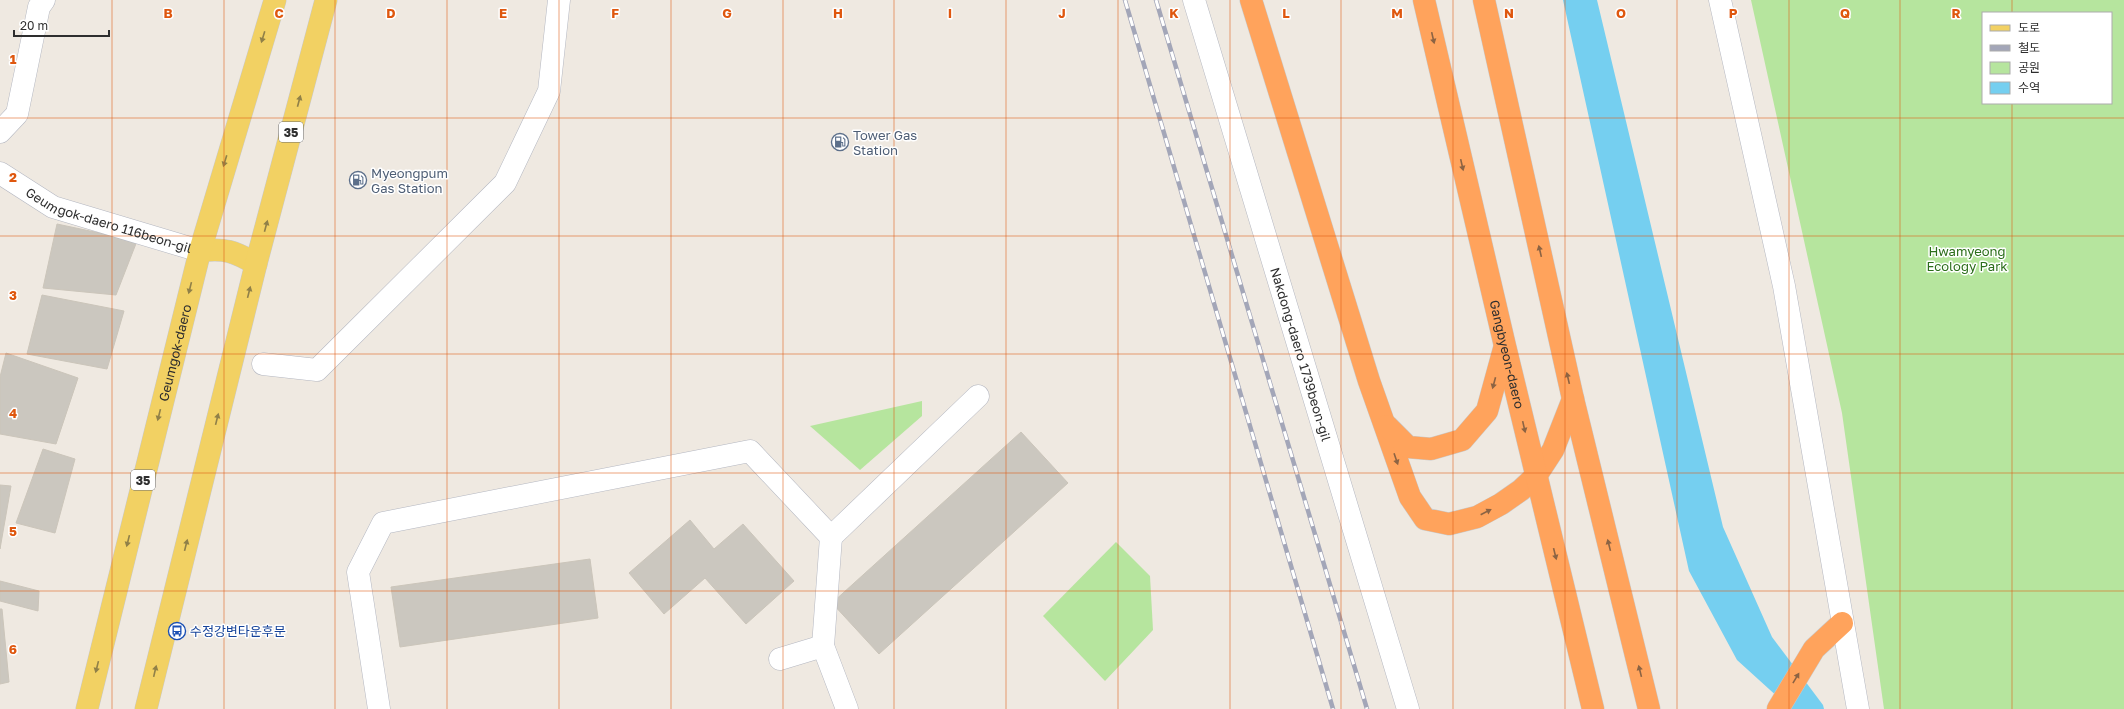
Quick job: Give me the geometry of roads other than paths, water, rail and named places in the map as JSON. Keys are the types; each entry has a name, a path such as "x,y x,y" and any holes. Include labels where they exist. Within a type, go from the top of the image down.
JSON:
{"highway":[{"path":"1251,0 1384,423 1410,497 1425,519 1449,524 1477,517 1501,504 1536,476 1553,450 1573,399"},
{"name":"Gangbyeon-daero","path":"1424,0 1536,476 1594,709"},
{"path":"1484,0 1573,399 1649,709"},
{"path":"1384,423 1408,447 1431,449 1462,440 1487,411 1505,346"},
{"path":"1778,708 1814,649 1842,623"}],"main road":[{"name":"Geumgok-daero","path":"87,709 200,251 275,0"},
{"name":"35","path":"146,709 256,264 326,0"},
{"path":"200,251 220,249 235,252 256,264"}],"street":[{"path":"0,132 17,114 39,7 44,0"},
{"path":"263,364 317,370 505,183 549,91 559,0"},
{"name":"Nakdong-daero 1739beon-gil","path":"1194,0 1408,709"},
{"path":"1720,0 1784,286 1858,709"},
{"name":"Geumgok-daero 116beon-gil","path":"0,173 53,207 200,251"},
{"path":"847,709 823,646 831,537 978,396"},
{"path":"379,709 358,572 382,523 750,451 831,537"},
{"path":"780,659 823,646"}],"water":[{"path":"1563,0 1597,0 1723,527 1772,637 1823,705 1824,709 1791,709 1737,660 1689,571"}],"railway":[{"path":"1125,0 1333,709"},
{"path":"1156,0 1367,709"}],"place":[{"name":"Tower Gas Station","path":"840,142"},
{"name":"Myeongpum Gas Station","path":"358,180"},
{"name":"수정강변타운후문","path":"177,631"}],"park label":[{"name":"Hwamyeong Ecology Park","path":"1967,258"}]}
